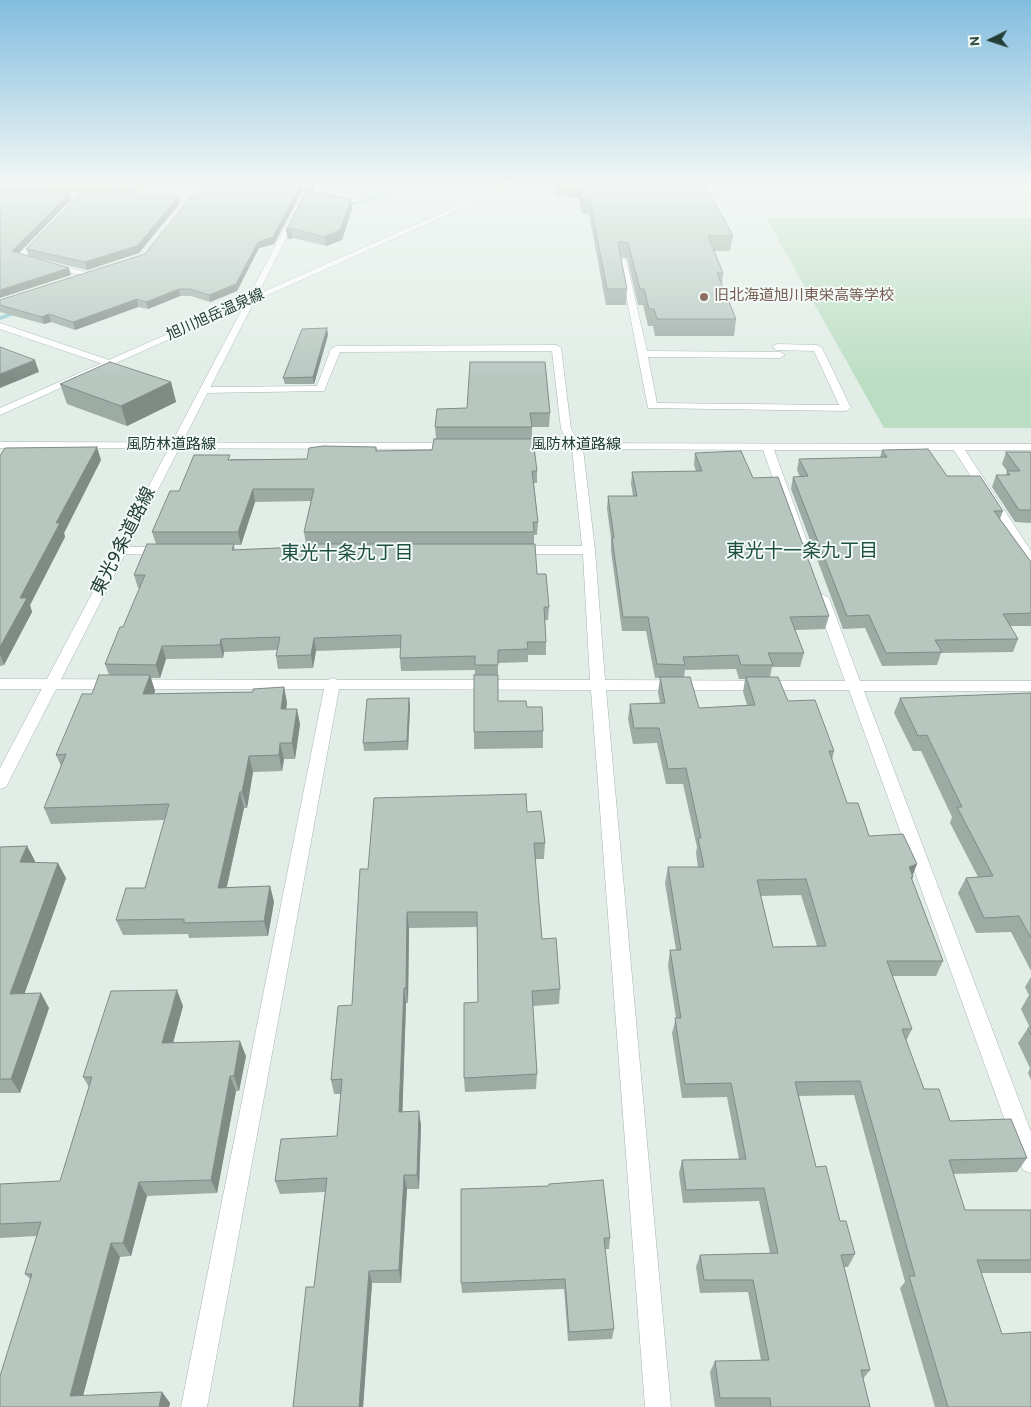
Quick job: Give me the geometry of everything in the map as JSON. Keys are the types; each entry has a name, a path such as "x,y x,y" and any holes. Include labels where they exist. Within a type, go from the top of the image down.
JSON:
{"street":[{"path":"29,249 20,258 87,275"},
{"name":"東光9条道路線","path":"0,783 278,249"},
{"name":"旭川旭岳温泉線","path":"0,412 367,249"},
{"path":"622,260 643,354 652,406 846,408 817,348 778,351 643,354"},
{"path":"70,280 96,272"},
{"path":"0,326 109,363"},
{"path":"204,390 321,389 336,349 556,348 566,429 577,446 589,550 598,685 658,1407"},
{"name":"風防林道路線","path":"0,445 459,446"},
{"name":"風防林道路線","path":"508,446 1031,447"},
{"path":"767,446 807,556"},
{"path":"957,446 1031,561"},
{"path":"499,550 589,550"},
{"path":"121,551 181,551"},
{"path":"817,584 1031,1162"},
{"path":"194,1407 333,683"},
{"path":"0,684 333,683 1031,686"}],"green space":[{"path":"783,249 1031,249 1031,428 884,428"}],"building":[{"path":"0,249 14,249 12,251 69,268 0,290"},
{"path":"26,249 128,249 85,262"},
{"path":"149,249 255,249 236,284 209,295 190,289 179,289 146,302 137,299 73,322 49,314 42,317 0,305 0,300 145,254"},
{"path":"599,249 619,249 627,289 607,289"},
{"path":"629,249 713,249 723,273 717,273 736,319 657,319 654,309 649,309 644,289 640,289"},
{"path":"327,328 313,377 283,378 302,329"},
{"path":"0,347 35,360 0,374"},
{"path":"110,362 171,382 121,406 60,384"},
{"path":"470,362 545,362 550,413 530,413 532,427 435,427 437,409 467,408"},
{"path":"434,439 533,439 537,471 532,471 538,522 533,522 534,532 304,532 314,489 253,489 238,532 152,532 170,491 179,491 194,455 230,455 228,460 307,459 309,448 323,446 376,447 376,451 432,450"},
{"path":"97,447 56,523 60,523 20,598 27,598 0,647 0,456 5,448"},
{"path":"928,449 947,476 980,476 1003,511 994,511 1031,562 1031,613 1003,614 1018,639 935,640 942,652 886,653 869,615 847,616 793,477 808,476 799,459 887,457 882,450"},
{"path":"741,451 753,478 778,477 829,616 790,617 804,653 768,653 773,665 741,665 738,655 683,657 685,665 657,664 648,617 623,617 608,496 637,496 632,472 702,471 695,453"},
{"path":"1006,452 1031,452 1031,510 1019,510 996,475 1010,475 1007,471 1020,471"},
{"path":"147,544 234,544 232,550 300,547 301,544 535,544 537,574 546,574 549,607 544,607 546,642 527,642 528,649 498,650 498,665 475,665 475,656 400,658 401,635 314,638 311,655 276,656 280,637 221,639 220,645 162,646 156,665 105,664 145,575 134,575"},
{"path":"99,675 150,675 143,694 253,692 253,689 284,687 281,709 297,709 292,743 280,743 279,755 249,756 218,888 270,886 264,921 184,923 184,919 116,920 126,888 145,888 169,804 44,808 66,754 56,755 82,694 92,694"},
{"path":"474,675 498,675 498,701 526,701 527,707 542,707 543,731 474,732"},
{"path":"660,677 690,677 699,708 755,705 746,677 778,677 788,701 815,700 834,751 829,751 847,803 858,803 869,836 903,834 917,864 909,867 913,877 911,877 943,961 887,961 912,1029 902,1029 924,1089 939,1089 950,1121 1011,1119 1027,1158 949,1160 965,1210 1031,1210 1031,1260 977,1260 1002,1334 1031,1332 1031,1407 948,1407 909,1276 915,1276 860,1081 795,1082 816,1167 826,1166 840,1221 846,1221 855,1254 841,1255 870,1370 861,1370 870,1407 771,1407 770,1398 720,1398 715,1361 769,1360 753,1280 704,1280 700,1255 778,1253 764,1188 686,1190 682,1160 746,1159 731,1083 685,1084 675,1018 681,1018 670,950 681,950 668,867 704,867 698,838 701,838 686,768 668,769 659,728 634,728 630,704 665,703","holes":["806,879 826,946 773,947 757,880"]},
{"path":"1031,693 1031,938 1019,916 984,918 966,878 993,876 957,807 962,807 927,735 918,736 900,698"},
{"path":"409,698 407,741 363,743 367,699"},
{"path":"526,794 527,812 541,811 545,843 534,843 542,939 556,938 560,989 532,991 537,1074 464,1078 464,1003 478,1002 477,912 407,912 406,988 404,988 399,1112 419,1111 417,1175 404,1175 399,1270 369,1271 359,1407 293,1407 306,1287 314,1287 327,1178 275,1181 281,1139 337,1136 342,1079 331,1080 338,1006 352,1005 360,869 368,869 374,798"},
{"path":"27,846 20,862 58,863 10,994 41,993 11,1079 0,1079 0,847"},
{"path":"177,990 162,1043 240,1041 234,1076 230,1076 211,1180 139,1182 123,1243 111,1243 70,1396 162,1392 159,1407 0,1407 0,1376 32,1274 25,1274 41,1222 0,1224 0,1184 60,1181 92,1077 83,1077 111,991"},
{"path":"603,1180 610,1238 604,1238 614,1329 569,1332 565,1279 461,1283 461,1189 549,1186 549,1184"}],"waterway":[{"path":"0,318 21,311"}],"place":[{"name":"旧北海道旭川東栄高等学校","path":"704,297"}],"district":[{"name":"東光十一条九丁目","path":"802,553"},
{"name":"東光十条九丁目","path":"347,555"}]}
